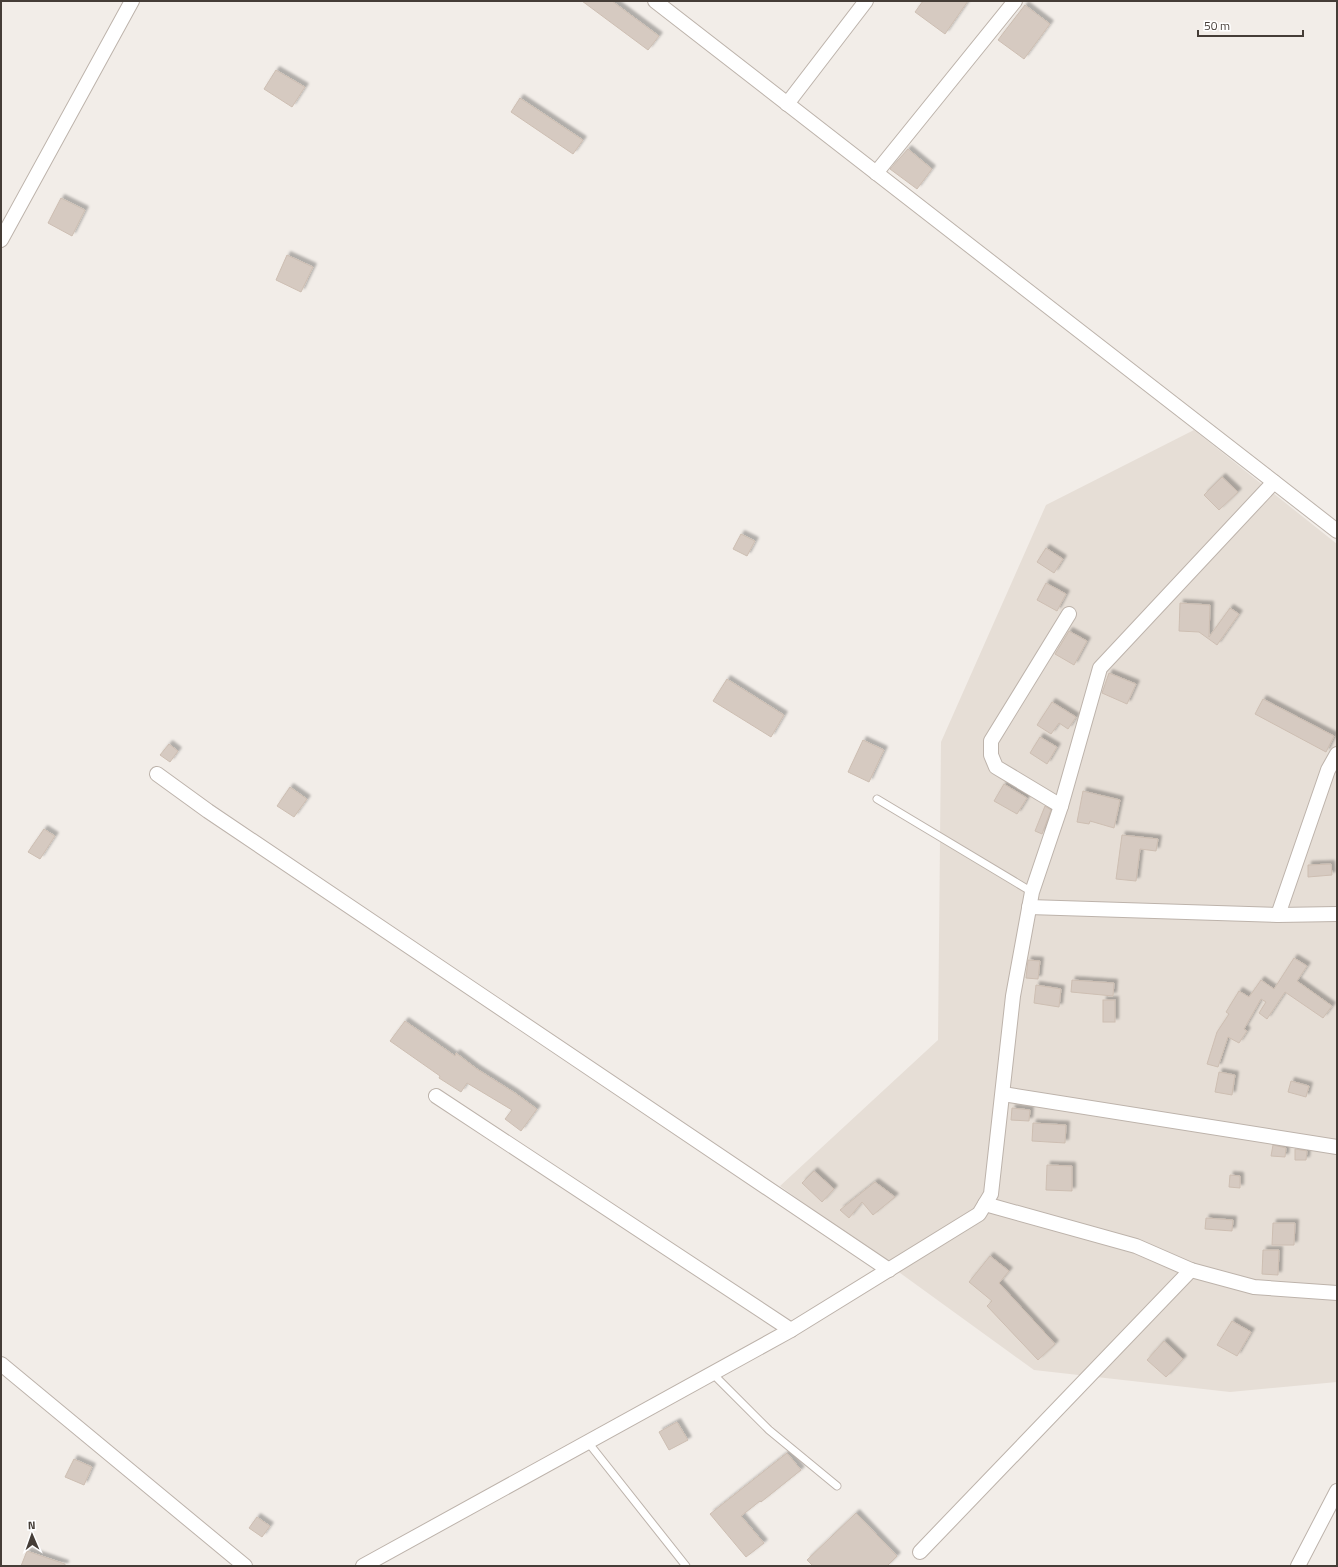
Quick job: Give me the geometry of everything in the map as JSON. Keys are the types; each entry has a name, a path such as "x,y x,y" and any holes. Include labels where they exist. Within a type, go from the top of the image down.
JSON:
{"street":[{"path":"1,240 132,1"},
{"path":"655,1 1337,531"},
{"path":"787,104 866,1"},
{"path":"876,173 1015,1"},
{"path":"362,1566 791,1330 979,1214 992,1194 1013,996 1032,892 1061,806 1100,668 1274,482"},
{"path":"1061,806 996,767 991,756 991,742 1069,614"},
{"path":"1278,915 1333,772 1337,754"},
{"path":"157,774 208,811 889,1270"},
{"path":"1030,907 1278,915 1337,914"},
{"path":"1003,1094 1337,1147"},
{"path":"436,1096 791,1330"},
{"path":"985,1204 1136,1246 1191,1270 1254,1287 1337,1293"},
{"path":"920,1552 1191,1270"},
{"path":"1,1364 245,1566"},
{"path":"1298,1566 1337,1491"}],"lane":[{"path":"877,799 1032,892"},
{"path":"712,1374 769,1430 837,1486"},
{"path":"587,1441 686,1566"}],"shaded area":[{"path":"1194,430 1337,544 1337,1382 1230,1392 1034,1370 780,1186 938,1040 941,742 1046,505"}],"building":[{"path":"582,1 612,1 659,36 648,50"},
{"path":"923,1 968,1 945,34 915,12"},
{"path":"1025,5 1050,24 1024,59 998,40"},
{"path":"276,70 305,87 292,107 264,89"},
{"path":"520,98 583,140 573,154 511,112"},
{"path":"908,149 932,169 917,189 890,169"},
{"path":"61,198 85,210 72,236 48,223"},
{"path":"287,255 313,267 301,292 276,280"},
{"path":"1222,477 1238,492 1219,510 1204,495"},
{"path":"741,534 755,541 747,556 733,549"},
{"path":"1046,548 1063,559 1054,573 1037,562"},
{"path":"1046,583 1066,594 1057,611 1037,600"},
{"path":"1180,603 1210,605 1209,637 1230,608 1239,614 1217,645 1199,632 1179,631"},
{"path":"1069,631 1087,641 1074,665 1055,654"},
{"path":"1109,673 1136,684 1127,704 1102,693"},
{"path":"727,679 784,715 771,737 713,701"},
{"path":"1263,699 1334,736 1326,752 1255,714"},
{"path":"1052,702 1076,717 1068,729 1059,723 1051,734 1037,725"},
{"path":"1040,737 1057,747 1047,764 1030,753"},
{"path":"863,740 884,750 869,782 848,772"},
{"path":"169,744 178,751 170,762 160,755"},
{"path":"1004,784 1027,798 1017,814 994,801"},
{"path":"290,787 307,799 294,817 277,806"},
{"path":"1083,791 1120,800 1114,828 1090,821 1089,824 1077,822"},
{"path":"1045,806 1051,810 1042,834 1035,831"},
{"path":"44,829 55,836 40,859 28,852"},
{"path":"1122,835 1158,839 1156,851 1140,849 1136,881 1116,879"},
{"path":"1331,864 1332,875 1308,877 1308,865"},
{"path":"1294,958 1307,966 1297,981 1332,1006 1323,1018 1285,992 1267,1019 1259,1013 1266,1002 1261,999 1244,1029 1247,1031 1239,1043 1228,1037 1218,1067 1207,1064 1217,1032 1229,1014 1226,1012 1239,991 1249,997 1261,980 1274,989"},
{"path":"1028,960 1040,961 1038,979 1026,978"},
{"path":"1072,980 1114,983 1113,996 1071,992"},
{"path":"1036,985 1061,989 1059,1007 1034,1003"},
{"path":"1103,1000 1115,1000 1115,1022 1103,1022"},
{"path":"405,1021 455,1056 456,1053 477,1069 537,1109 521,1131 505,1119 512,1110 467,1083 461,1092 439,1078 440,1076 390,1041"},
{"path":"1219,1072 1235,1075 1232,1095 1215,1092"},
{"path":"1291,1081 1309,1086 1306,1097 1288,1092"},
{"path":"1012,1108 1030,1110 1029,1121 1011,1120"},
{"path":"1033,1123 1066,1125 1065,1143 1032,1141"},
{"path":"1273,1145 1286,1148 1285,1157 1271,1156"},
{"path":"1295,1149 1307,1151 1306,1160 1295,1160"},
{"path":"1047,1165 1072,1166 1072,1191 1046,1190"},
{"path":"814,1171 834,1189 822,1202 802,1183"},
{"path":"1230,1175 1240,1176 1240,1188 1229,1187"},
{"path":"875,1182 895,1197 873,1215 862,1202 849,1218 840,1210"},
{"path":"1206,1218 1233,1220 1232,1231 1205,1229"},
{"path":"1273,1223 1295,1223 1294,1245 1272,1245"},
{"path":"1263,1250 1279,1250 1278,1275 1262,1274"},
{"path":"990,1256 1009,1271 999,1283 1055,1344 1038,1360 987,1306 992,1301 969,1282"},
{"path":"1232,1321 1251,1332 1237,1356 1217,1345"},
{"path":"1164,1341 1183,1359 1166,1377 1147,1360"},
{"path":"677,1422 688,1440 669,1450 659,1432"},
{"path":"787,1453 801,1470 741,1516 764,1543 746,1557 710,1514"},
{"path":"74,1459 92,1467 84,1485 65,1477"},
{"path":"856,1513 897,1556 887,1566 813,1566 807,1560"},
{"path":"257,1517 270,1526 262,1537 249,1528"},
{"path":"27,1551 65,1564 65,1566 21,1566"}]}
